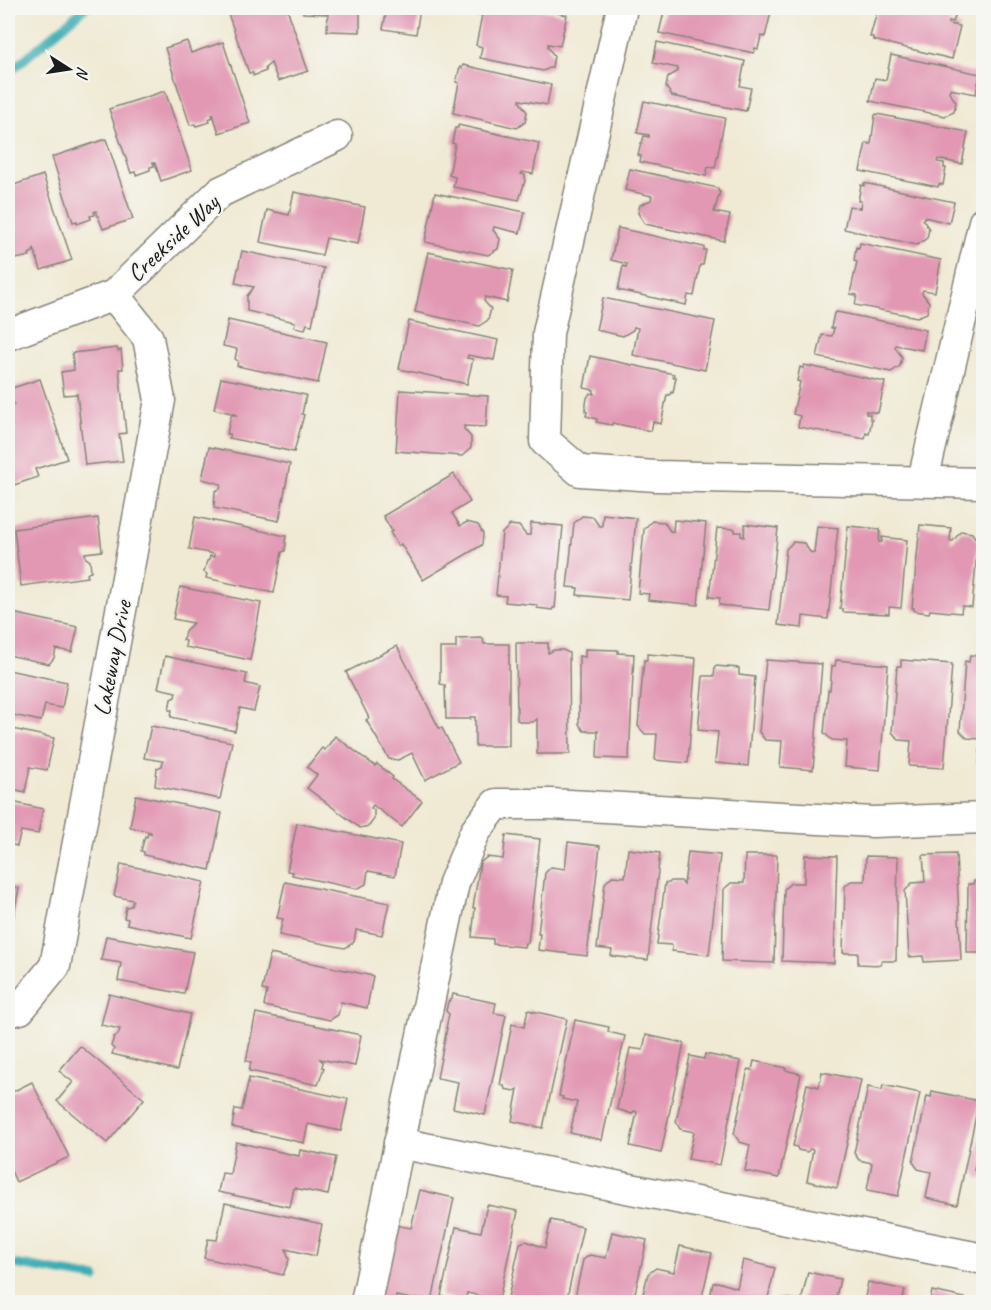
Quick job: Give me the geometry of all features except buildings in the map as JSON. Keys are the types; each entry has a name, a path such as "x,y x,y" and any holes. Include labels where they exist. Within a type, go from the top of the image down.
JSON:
{"street":[{"path":"622,8 548,333 545,441 580,471 656,476 984,483"},
{"name":"Creekside Way","path":"8,335 114,295 219,192 337,136"},
{"path":"923,480 984,222"},
{"name":"Lakeway Drive","path":"8,1012 20,1010 55,966 160,400 148,338 114,295"},
{"path":"366,1302 454,883 476,832 496,804 551,804 873,822 984,818"},
{"path":"399,1143 984,1259"}],"waterway":[{"path":"8,73 85,8"},
{"path":"8,1263 96,1278"}]}
